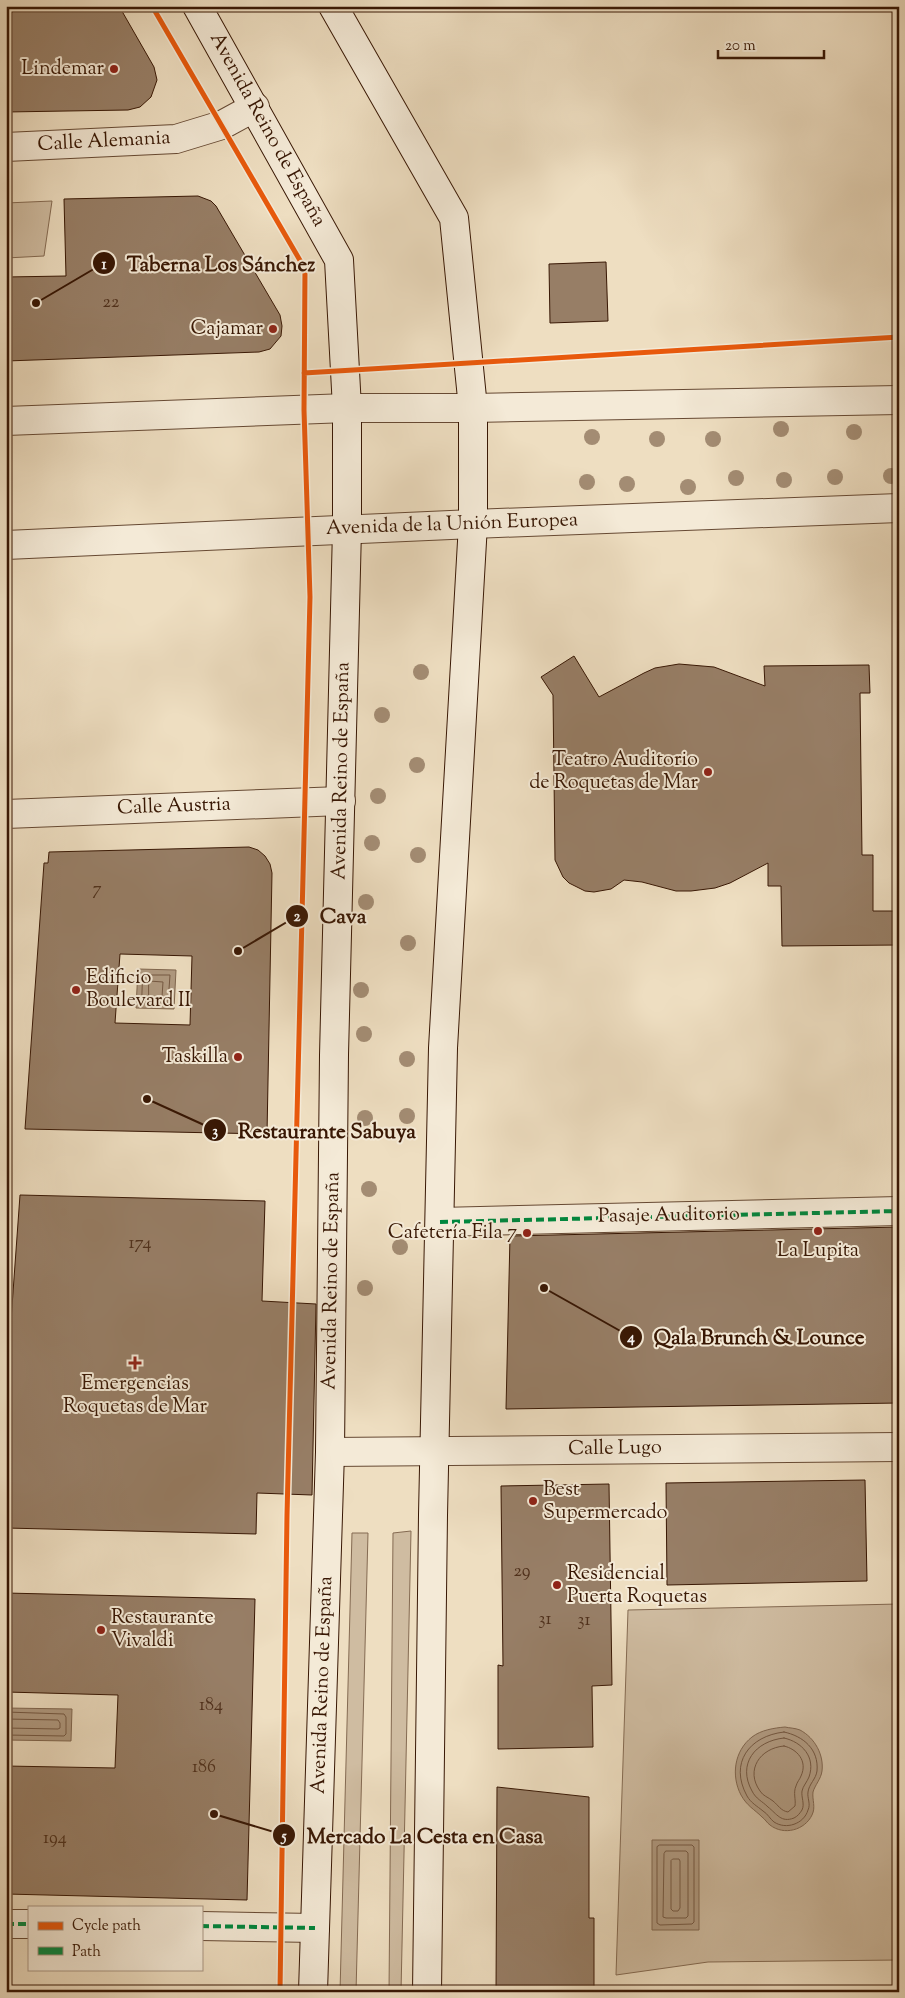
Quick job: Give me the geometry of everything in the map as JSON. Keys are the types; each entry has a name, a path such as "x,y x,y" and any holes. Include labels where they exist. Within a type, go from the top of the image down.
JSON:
{"street":[{"name":"Avenida Reino de España","path":"197,6 339,260 347,408 347,529 334,1055 330,1452 314,1992"},
{"path":"333,6 454,218 473,408 473,524 443,1048 436,1451 433,1515 427,1992"},
{"name":"Calle Alemania","path":"6,147 176,139 222,125 255,107"},
{"path":"6,421 347,408 473,408 899,400"},
{"name":"Avenida de la Unión Europea","path":"6,544 899,508"},
{"name":"Calle Austria","path":"6,814 341,801"},
{"name":"Pasaje Auditorio","path":"440,1222 899,1211"},
{"name":"Calle Lugo","path":"330,1452 899,1447"},
{"path":"6,1924 28,1924"},
{"path":"202,1926 316,1928"}],"shaded area":[{"path":"52,201 44,256 6,258 6,203"},
{"path":"411,1531 401,1992 389,1992 393,1533"},
{"path":"352,1533 368,1533 356,1992 340,1992"},
{"path":"899,1604 899,1960 708,1962 616,1975 628,1610"}],"water":[{"path":"138,969 176,970 174,1009 136,1008"},
{"path":"6,1708 72,1709 71,1741 6,1740"},
{"path":"785,1727 805,1733 814,1742 822,1759 821,1774 813,1792 814,1809 812,1815 799,1828 788,1831 770,1825 746,1802 738,1788 735,1772 741,1749 752,1737 763,1731"},
{"path":"652,1840 699,1840 699,1930 652,1930"}],"building":[{"path":"6,6 119,6 154,67 157,80 151,97 140,107 128,110 6,112"},
{"path":"198,196 211,201 216,206 280,315 281,336 270,349 259,352 6,361 6,277 66,276 64,199"},
{"path":"606,262 608,321 550,323 549,264"},
{"name":"Teatro Auditorio de Roquetas de Mar","path":"574,656 599,697 655,668 679,664 714,667 765,686 764,666 869,665 870,693 860,693 862,855 873,855 873,911 899,911 899,945 782,946 781,886 768,886 768,863 730,883 715,888 691,891 676,891 642,882 624,880 611,889 594,892 585,891 569,883 563,877 555,860 553,695 541,677"},
{"name":"Edificio Boulevard II","path":"249,847 258,850 265,856 270,864 272,873 267,1134 25,1129 44,863 48,863 49,852","holes":["120,954 192,956 190,1025 115,1023"]},
{"path":"20,1195 265,1201 262,1301 316,1304 312,1495 257,1493 256,1534 6,1528 6,1390"},
{"path":"899,1227 899,1403 506,1409 510,1236"},
{"path":"865,1480 867,1581 667,1585 666,1483"},
{"name":"Residencial Puerta Roquetas","path":"609,1484 612,1685 592,1686 593,1747 498,1749 498,1665 503,1666 501,1486"},
{"path":"6,1593 255,1599 247,1900 6,1894 6,1766 115,1768 118,1695 6,1692"},
{"path":"497,1787 589,1797 589,1918 594,1918 594,1992 496,1992"}],"marked path":[{"path":"440,1222 899,1211"},
{"path":"6,1924 28,1924"},
{"path":"202,1926 315,1928"}],"cycle path":[{"path":"152,6 305,269 304,410 310,597 287,1515 280,1992"},
{"path":"304,373 899,337"}],"place":[{"name":"Lindemar","path":"114,69"},
{"name":"Taberna Los Sánchez","path":"36,303"},
{"name":"Cajamar","path":"273,329"},
{"name":"Teatro Auditorio de Roquetas de Mar","path":"708,772"},
{"name":"Cava","path":"238,951"},
{"name":"Edificio Boulevard II","path":"76,990"},
{"name":"Taskilla","path":"238,1057"},
{"name":"Restaurante Sabuya","path":"147,1099"},
{"name":"La Lupita","path":"818,1231"},
{"name":"Cafetería Fila 7","path":"527,1233"},
{"name":"Qala Brunch & Lounce","path":"544,1288"},
{"name":"Emergencias Roquetas de Mar","path":"135,1363"},
{"name":"Best Supermercado","path":"533,1501"},
{"name":"Residencial Puerta Roquetas","path":"557,1585"},
{"name":"Restaurante Vivaldi","path":"101,1630"},
{"name":"Mercado La Cesta en Casa","path":"214,1814"}]}
